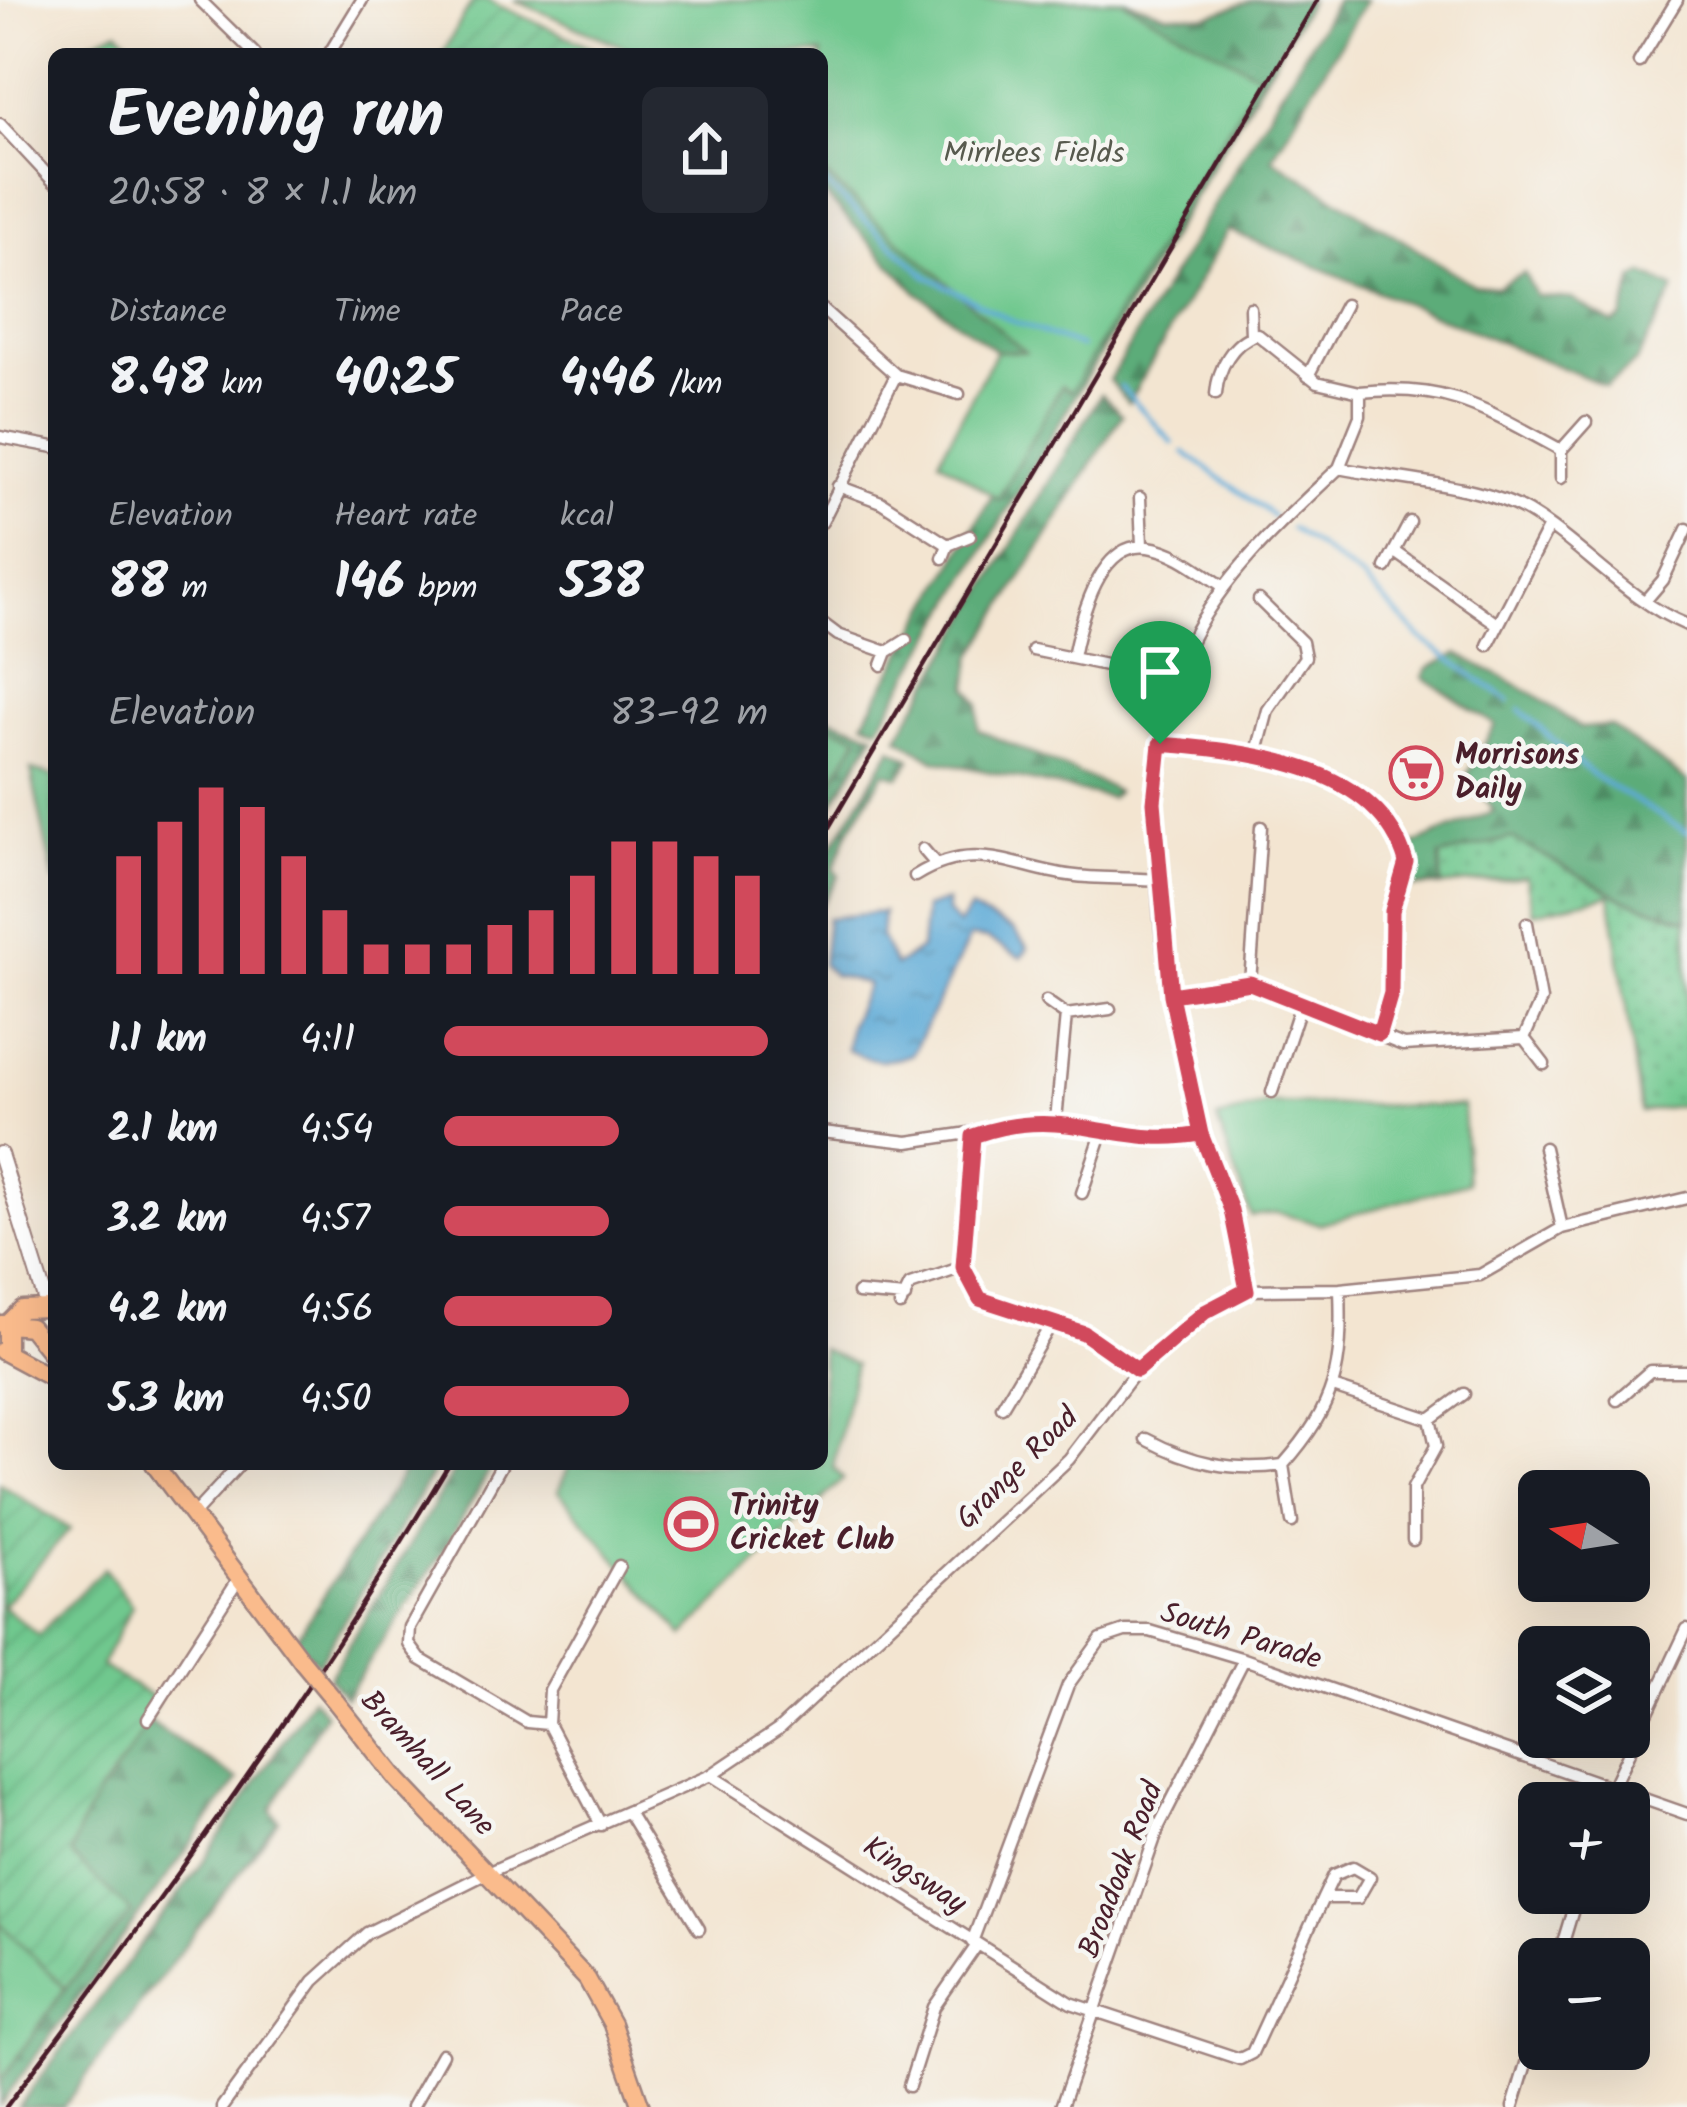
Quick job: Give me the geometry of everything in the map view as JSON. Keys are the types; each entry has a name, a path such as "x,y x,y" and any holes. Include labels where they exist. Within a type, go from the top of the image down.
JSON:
{"main road":[{"path":"3,1324 22,1309 48,1312"},
{"path":"3,1324 30,1327 48,1342"},
{"path":"3,1324 4,1352 48,1376"},
{"path":"27,1365 48,1347"},
{"name":"Bramhall Lane","path":"159,1470 398,1780 587,1979 612,2024 641,2107"}],"street":[{"path":"200,0 249,48"},
{"path":"333,48 362,0"},
{"path":"1639,62 1676,0"},
{"path":"0,124 48,176"},
{"path":"1308,376 1345,304"},
{"path":"1216,394 1221,366 1251,335 1250,308"},
{"path":"828,314 896,376 959,394"},
{"path":"1251,335 1265,337 1308,376 1360,392 1414,387 1469,401 1561,450"},
{"path":"828,508 896,376"},
{"path":"1247,1290 1231,1210 1201,1134 1171,995 1154,802 1160,744 1172,686 1193,638 1224,587 1273,530 1339,468 1360,416 1360,392"},
{"path":"1561,478 1561,450 1586,422"},
{"path":"0,437 48,446"},
{"path":"1339,468 1486,495 1549,526 1645,601 1687,625"},
{"path":"838,486 880,502 945,551 970,536"},
{"path":"1140,498 1142,545"},
{"path":"1386,567 1410,522"},
{"path":"1488,645 1549,526"},
{"path":"1645,601 1664,580 1687,529"},
{"path":"1072,657 1090,594 1120,555 1142,545 1172,554 1224,587"},
{"path":"1396,553 1497,624"},
{"path":"1257,752 1268,710 1305,657 1302,642 1259,600"},
{"path":"828,626 887,652"},
{"path":"882,665 887,652 906,640"},
{"path":"1033,650 1125,669"},
{"path":"1160,744 1257,752 1288,760 1363,800 1384,818 1406,862 1392,911 1391,993 1379,1034"},
{"path":"1250,983 1261,826"},
{"path":"922,849 935,863"},
{"path":"915,876 935,863 1001,856 1072,876 1160,880"},
{"path":"1524,1038 1541,1000 1527,923"},
{"path":"1171,995 1250,983 1403,1045 1524,1038"},
{"path":"1046,1001 1066,1016 1110,1009"},
{"path":"1272,1092 1301,1004"},
{"path":"1056,1120 1066,1016"},
{"path":"1524,1038 1544,1064"},
{"path":"828,1133 908,1142 973,1136 1006,1124 1056,1120 1142,1138 1201,1134"},
{"path":"1082,1193 1104,1127"},
{"path":"973,1136 963,1267 980,1299 1084,1333 1137,1370"},
{"path":"1544,1148 1562,1228"},
{"path":"0,1154 32,1270 48,1305"},
{"name":"Grange Road","path":"222,2107 335,1957 367,1933 489,1872 711,1775 778,1730 1070,1459 1137,1370 1205,1312 1247,1290 1340,1289 1480,1275 1562,1228 1687,1198"},
{"path":"858,1293 902,1301 910,1285 963,1267"},
{"path":"22,1309 32,1270"},
{"path":"1146,1439 1207,1465 1246,1470 1283,1465 1313,1432 1336,1388 1340,1289"},
{"path":"1002,1407 1053,1321"},
{"path":"1617,1400 1650,1371 1687,1371"},
{"path":"1336,1388 1430,1419"},
{"path":"1430,1419 1464,1394"},
{"path":"1413,1540 1413,1488 1436,1446 1430,1419"},
{"path":"1283,1465 1292,1522"},
{"path":"194,1515 235,1470"},
{"path":"499,1470 410,1627 409,1644 420,1659 491,1701 527,1721 548,1724"},
{"path":"601,1825 548,1724 550,1690 619,1566"},
{"path":"148,1720 238,1578"},
{"path":"1612,1782 1687,1629"},
{"name":"South Parade","path":"909,2086 934,2007 975,1943 1068,1685 1102,1639 1125,1630 1150,1631 1598,1782"},
{"name":"Broadoak Road","path":"1061,2107 1159,1826 1244,1659"},
{"name":"Kingsway","path":"711,1775 1070,2003 1240,2059 1252,2054 1323,1898"},
{"name":"South Parade","path":"1650,1801 1687,1814"},
{"path":"628,1812 699,1929"},
{"path":"412,2107 442,2054"},
{"path":"1513,2107 1524,2070"}],"green space":[{"path":"473,0 486,0 594,48 445,48"},
{"name":"Mirrlees Fields","path":"514,0 1121,0 1260,75 1071,392 1061,386 998,499 939,459 996,351 1025,352 828,177 828,48 626,48"},
{"name":"Mirrlees Fields","path":"1045,0 1126,0 1166,14 1207,16 1254,0 1310,0 879,727 864,721 1065,367 1031,353 996,351 918,293 828,198 828,138"},
{"path":"1336,0 1366,0 1272,158 1474,285 1497,287 1524,273 1536,296 1572,299 1613,324 1622,318 1634,279 1644,274 1675,288 1636,362 1606,386 1228,230 1128,403 1109,380"},
{"path":"118,30 135,48 77,48"},
{"path":"1101,394 1122,415 972,658 968,688 979,703 978,730 1109,787 1116,792 1110,798 934,760 898,737"},
{"path":"1458,654 1534,694 1580,728 1610,726 1687,781 1687,920 1624,899 1511,838 1440,856 1441,886 1410,887 1414,844 1494,811 1467,774 1495,725 1423,677 1428,668"},
{"path":"828,717 875,734 828,812"},
{"path":"828,724 859,736 828,787"},
{"path":"892,748 911,759 899,777 885,772 848,832 834,868 839,876 828,894 828,853"},
{"path":"31,770 48,774 48,853"},
{"path":"1511,838 1624,899 1687,920 1687,1104 1641,1112 1610,895 1533,913 1526,877 1441,886 1440,856"},
{"path":"1267,1104 1463,1106 1467,1183 1319,1224 1278,1213 1251,1216 1217,1119"},
{"name":"Trinity Cricket Club","path":"828,1352 855,1364 833,1467 843,1479 683,1636 558,1491 567,1470 828,1470"},
{"path":"404,1470 434,1470 318,1664 295,1640"},
{"path":"454,1470 490,1470 444,1550 345,1698 329,1678"},
{"path":"0,1484 70,1529 2,1606 38,1635 104,1568 132,1606 101,1666 157,1700 137,1740 87,1813 71,1855 132,1913 65,1988 0,1923"},
{"path":"312,1697 325,1713 271,1810 279,1820 63,2107 18,2107 201,1865"},
{"path":"149,1722 238,1780 0,2105 0,1923 65,1988 131,1913 71,1856 79,1820"},
{"path":"0,1923 65,1988 0,2082"}],"water":[{"path":"947,901 947,913 958,925 970,909 1013,930 1028,948 1021,958 987,939 970,937 912,1054 879,1060 847,1050 849,1027 868,984 828,970 828,918 883,912 881,936 895,966 921,949 925,908"}],"waterway":[{"path":"828,186 927,276 1014,322 1081,347"},
{"path":"1121,387 1173,443"},
{"path":"1184,452 1273,516"},
{"path":"1291,528 1363,579 1424,641 1509,701"},
{"path":"1520,710 1591,774 1687,832"}],"railway":[{"path":"828,829 1317,0"},
{"path":"6,2107 236,1792 445,1470"}],"place":[{"name":"Morrisons Daily","path":"1416,773"},
{"name":"Trinity Cricket Club","path":"691,1524"}],"route":[{"path":"1160,744 1154,802 1171,995 1201,1134 1231,1210 1247,1290 1205,1312 1137,1370 1084,1333 980,1299 963,1267 973,1136 1006,1124 1056,1120 1142,1138 1201,1134 1171,995 1250,983 1379,1034 1391,993 1392,911 1406,862 1384,818 1363,800 1288,760 1257,752 1160,744"}]}
